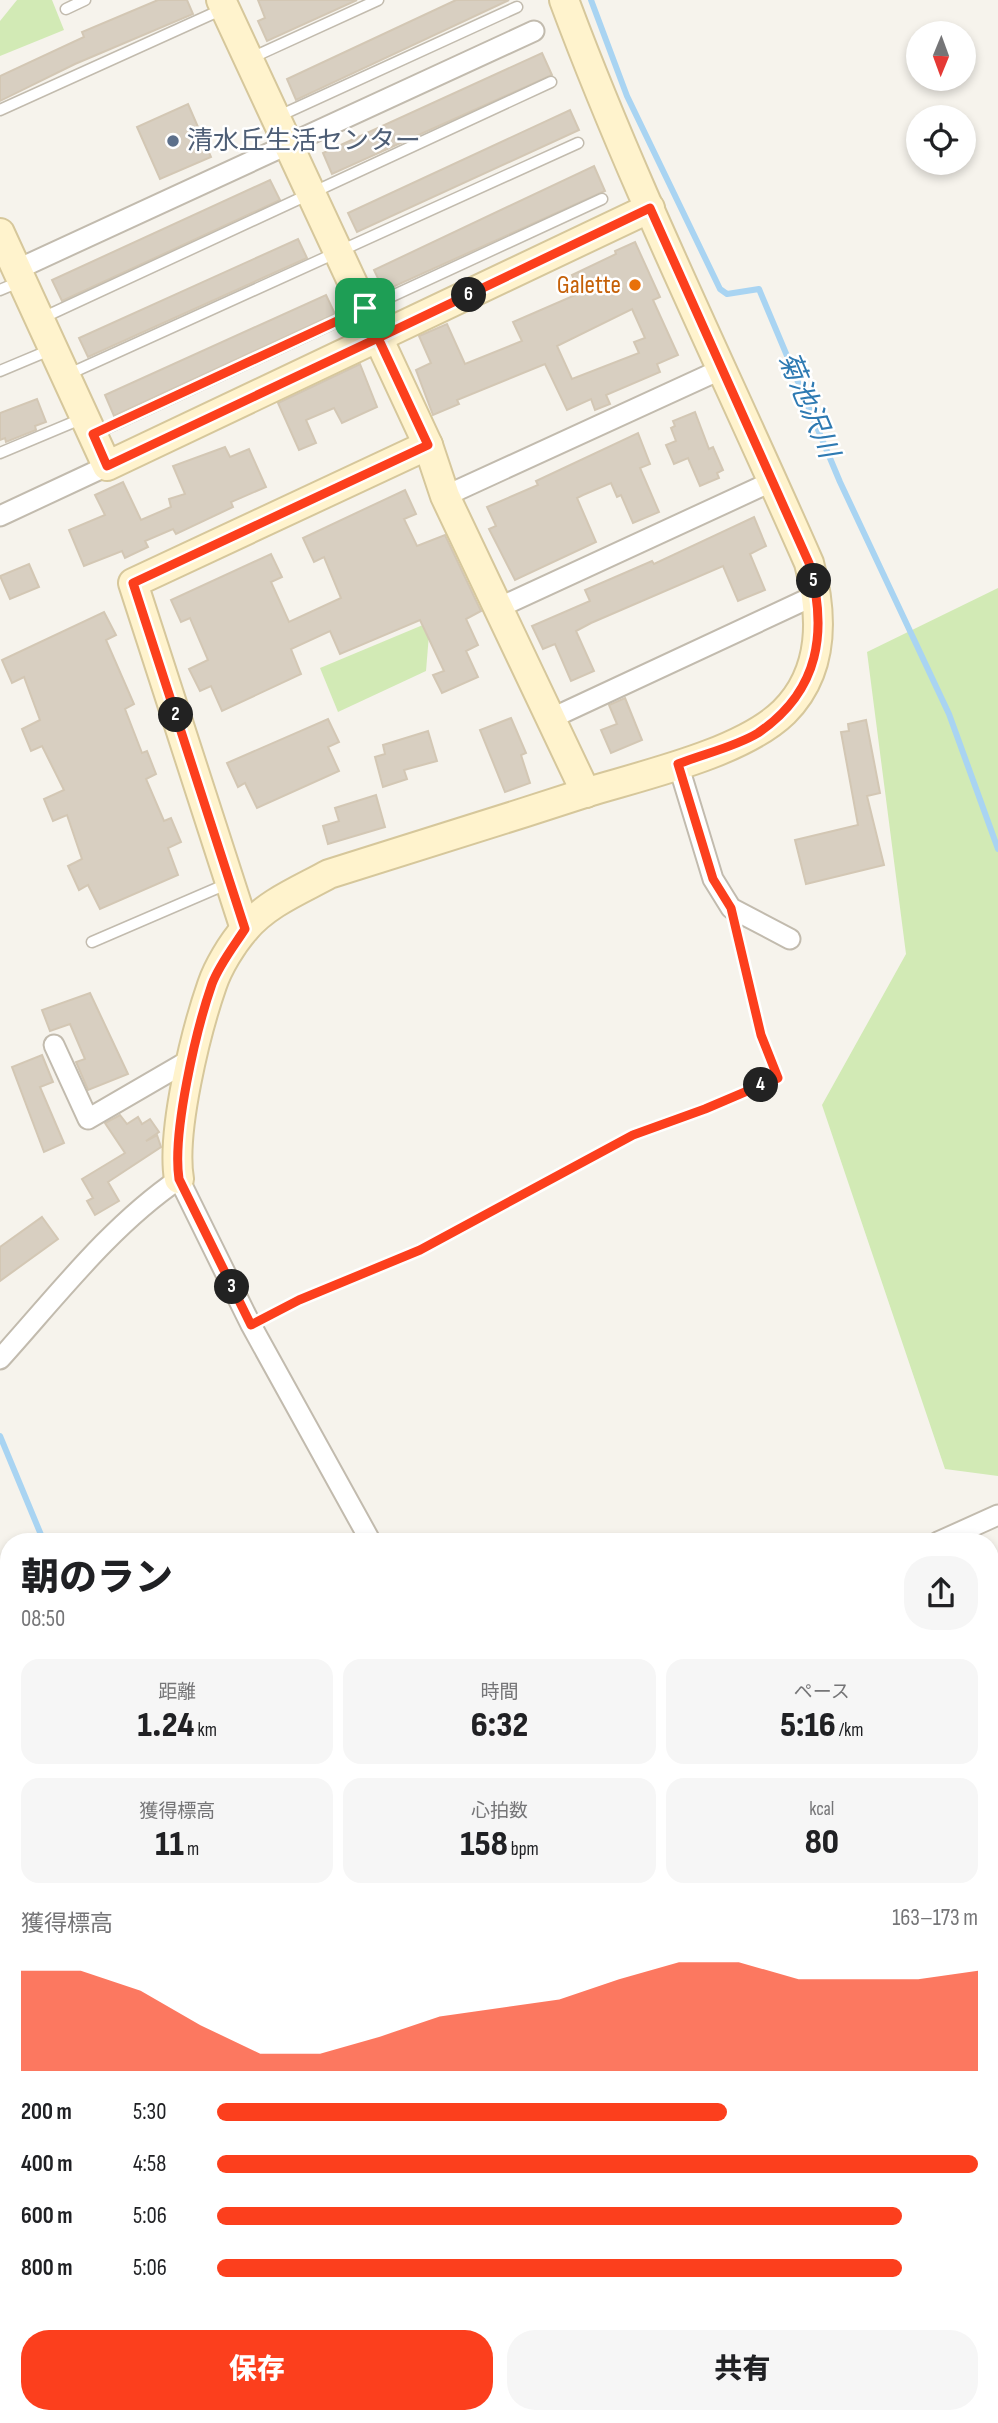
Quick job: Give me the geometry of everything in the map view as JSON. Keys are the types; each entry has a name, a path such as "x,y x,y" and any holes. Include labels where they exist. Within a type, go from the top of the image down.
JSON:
{"street":[{"path":"366,1533 251,1325 179,1179 176,1159 193,1058 212,983 245,929 276,902 330,874 678,764 755,734 793,701 803,688 819,638 818,594 809,563 724,368 650,208 564,0"},
{"path":"224,3 428,445 444,496 586,793"},
{"path":"13,280 288,144 534,31"},
{"path":"0,516 650,208"},
{"path":"0,233 13,280 40,319 107,466"},
{"path":"444,496 724,368"},
{"path":"245,929 133,583 428,445"},
{"path":"498,608 773,481"},
{"path":"550,719 818,594"},
{"path":"678,764 713,879 731,908 790,939"},
{"path":"54,1045 88,1119 193,1058"},
{"path":"0,1359 88,1262 156,1195 179,1179"},
{"path":"958,1533 998,1515"}],"lane":[{"path":"66,9 85,0"},
{"path":"249,59 378,0"},
{"path":"0,110 224,3"},
{"path":"275,117 517,7"},
{"path":"40,319 551,82"},
{"path":"66,376 578,143"},
{"path":"0,453 89,426 365,308 602,199"},
{"path":"0,371 53,349"},
{"path":"92,942 230,883"}],"path":[{"path":"251,1325 299,1300 420,1250 633,1135 705,1109 778,1078 761,1035 731,908"}],"green space":[{"path":"17,0 52,0 64,30 0,56 0,21"},
{"path":"998,588 998,1476 945,1469 822,1105 906,954 867,652"},
{"path":"430,622 426,671 338,712 320,668"}],"building":[{"path":"158,0 187,0 193,14 75,64 0,101 0,76 84,37 82,32"},
{"path":"258,0 357,0 267,41 258,21 265,18"},
{"path":"456,0 509,0 296,100 287,79"},
{"path":"542,53 552,75 332,174 323,153"},
{"name":"清水丘生活センター","path":"188,104 211,157 160,179 137,127"},
{"path":"570,110 579,130 357,232 348,213"},
{"path":"594,166 605,191 384,291 374,270"},
{"path":"270,180 280,200 62,301 52,280"},
{"path":"298,239 307,258 88,357 79,338"},
{"path":"635,242 660,297 653,300 678,355 657,364 660,372 606,395 610,404 595,410 591,399 567,410 545,364 457,400 459,404 433,415 416,370 431,363 419,336 447,324 465,364 522,341 513,322 580,293 572,275 616,254 615,251","holes":["632,309 645,338 634,342 639,353 572,379 557,346"]},
{"path":"326,295 335,314 114,416 105,395"},
{"path":"360,364 377,407 342,423 334,408 306,420 316,443 299,450 278,403"},
{"path":"37,399 46,422 35,426 36,430 6,442 5,438 0,440 0,413"},
{"path":"695,412 709,449 713,447 723,470 717,473 719,478 700,486 688,458 674,464 666,445 676,441 671,428 675,426 673,421"},
{"path":"638,433 650,464 640,468 659,512 633,523 621,495 617,497 611,483 583,495 577,498 596,542 515,580 489,529 496,526 487,507 538,485 536,481"},
{"path":"225,447 230,457 249,449 266,487 231,502 233,507 176,534 173,529 145,541 148,547 125,558 122,551 84,566 69,530 105,515 95,495 123,482 141,520 171,507 169,499 185,494 173,466"},
{"path":"405,490 416,514 404,519 417,546 445,535 481,611 466,619 478,645 466,651 478,677 442,693 433,675 444,671 420,620 340,654 330,631 291,649 301,674 222,711 211,686 200,691 189,669 208,660 190,618 181,622 171,600 271,554 282,577 271,582 289,622 341,598 324,557 314,562 303,538"},
{"path":"754,517 766,546 750,554 765,590 738,601 723,566 591,623 576,631 594,671 571,681 555,644 543,649 532,626 590,601 585,590 652,561 654,564"},
{"path":"29,564 39,587 10,599 0,576"},
{"path":"104,612 116,635 106,640 134,704 125,709 142,753 147,751 156,774 146,779 164,821 171,818 181,842 168,848 178,875 100,909 88,885 79,890 68,866 82,859 67,815 53,821 44,799 64,790 42,746 31,751 22,729 40,720 24,677 12,683 2,660"},
{"path":"625,698 642,740 611,753 601,730 617,724 609,705"},
{"path":"511,718 526,753 521,755 530,783 505,792 480,730"},
{"path":"328,719 339,742 328,747 339,771 257,808 245,783 238,787 227,763"},
{"path":"866,720 880,793 867,796 884,865 806,884 795,840 858,825 841,732 849,731 848,724"},
{"path":"428,731 437,761 404,770 407,779 383,787 375,757 385,754 383,745"},
{"path":"376,795 385,827 328,844 323,826 339,821 335,808"},
{"path":"90,993 128,1074 88,1090 76,1062 85,1059 70,1024 50,1031 42,1010"},
{"path":"42,1055 53,1082 40,1087 64,1143 44,1152 12,1067"},
{"path":"120,1115 127,1124 138,1117 142,1124 150,1119 159,1132 146,1141 157,1135 161,1147 108,1182 119,1201 95,1215 87,1201 93,1198 82,1179 125,1153 105,1123"},
{"path":"42,1217 58,1239 0,1281 0,1247"}],"waterway":[{"name":"菊池沢川","path":"591,0 627,96 720,289 727,294 759,289 840,482 949,714 998,849"},
{"path":"0,1436 40,1533"}],"place":[{"name":"清水丘生活センター","path":"173,141"},
{"name":"Galette","path":"635,285"}],"route":[{"path":"365,308 93,434 107,466 378,338 428,445 133,583 245,929 212,983 193,1058 176,1159 179,1179 251,1325 299,1300 420,1250 633,1135 705,1109 778,1078 761,1035 731,908 713,879 678,764 755,734 783,713 793,701 803,688 815,656 820,618 818,594 809,563 724,368 650,208 378,338 365,308"}]}
